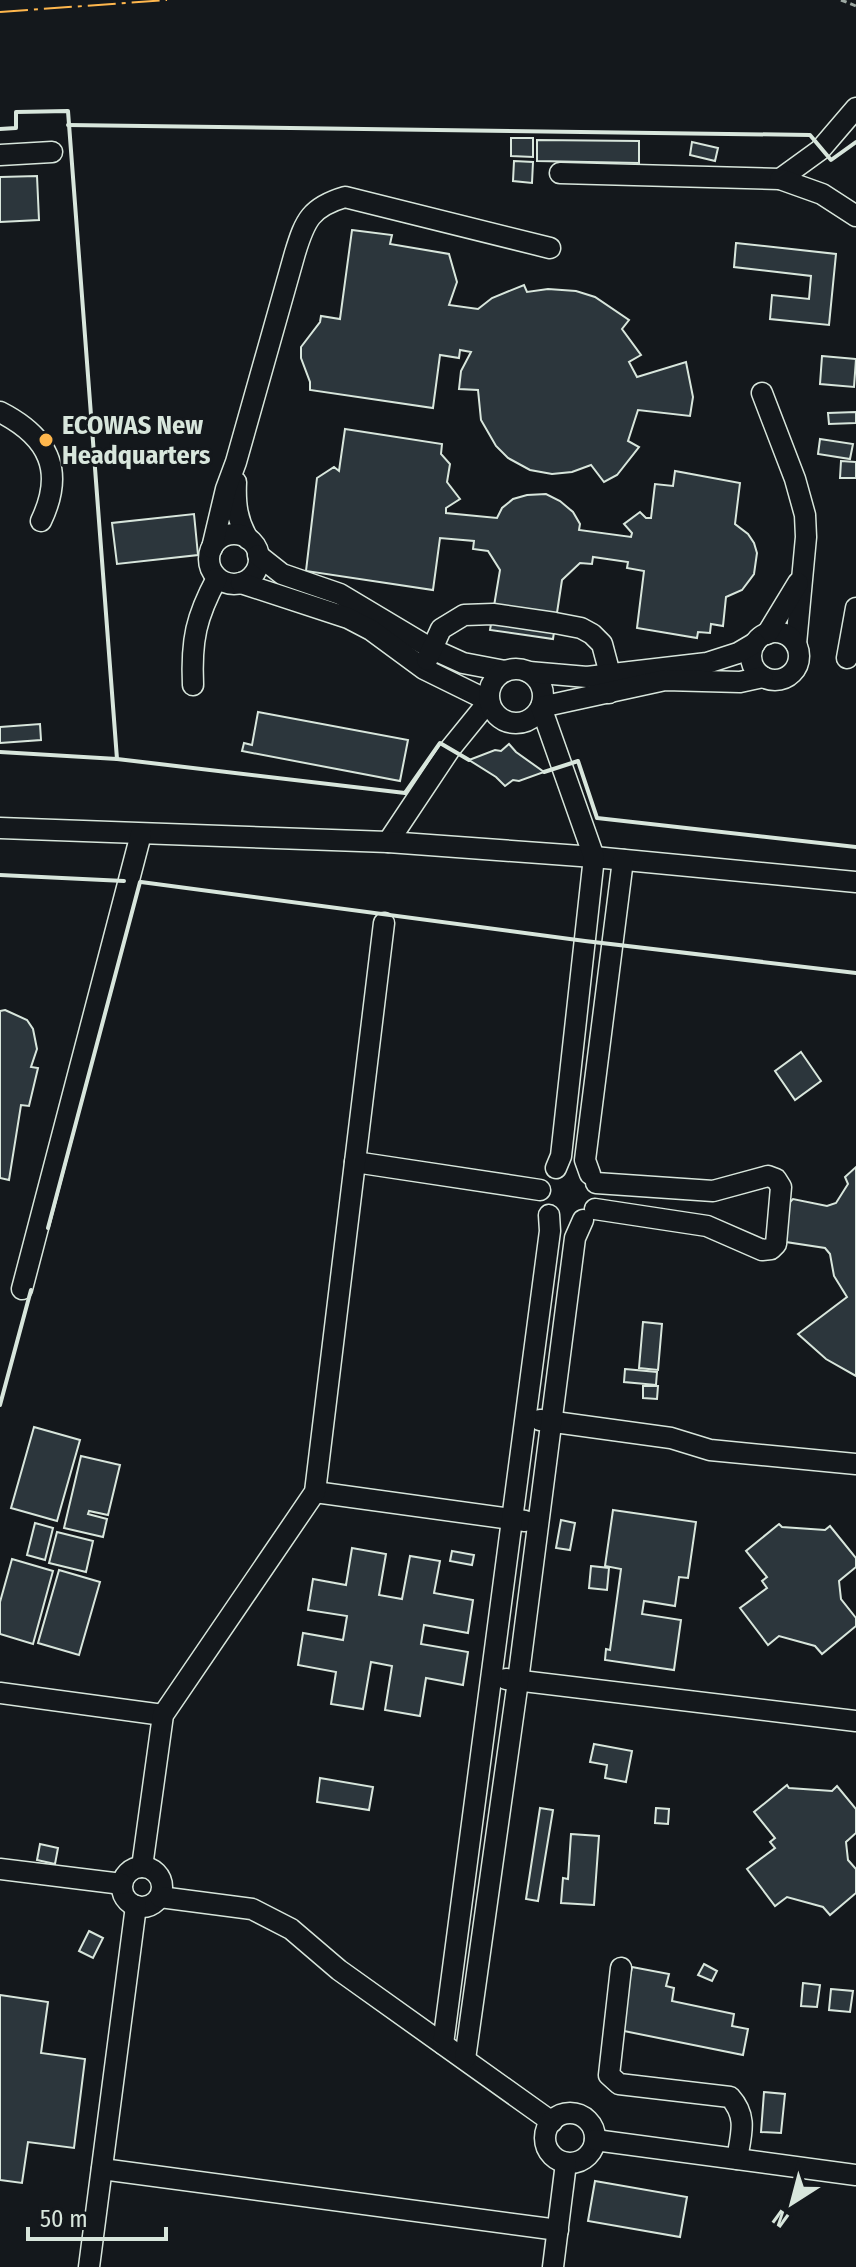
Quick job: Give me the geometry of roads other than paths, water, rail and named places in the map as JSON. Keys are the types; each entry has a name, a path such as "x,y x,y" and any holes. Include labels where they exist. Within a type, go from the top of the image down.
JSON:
{"street":[{"path":"780,179 820,150 856,108"},
{"path":"0,155 52,152"},
{"path":"560,173 780,179 822,194 856,216"},
{"path":"550,248 345,197 327,202 312,212 302,229 215,528 209,564 217,578 348,618 371,630 424,669 489,701 497,716 513,724 530,720 541,707 610,683 707,663 738,653 761,639 783,634 796,644"},
{"path":"212,548 217,541 232,535 253,547 282,574 340,594 432,649 463,663 610,683 665,680 740,682 763,677 779,680 793,673 799,659 796,644 806,537 805,515 795,479 762,393"},
{"path":"0,412 19,422 39,440 51,465 53,490 41,521"},
{"path":"236,462 235,502 239,523 253,547 256,569 248,580 241,583"},
{"path":"763,677 757,672 751,658 801,576"},
{"path":"193,685 192,651 196,623 217,578"},
{"path":"847,658 856,608"},
{"path":"424,669 441,629 464,615 493,614 581,628 592,634 602,644 610,683"},
{"path":"388,842 450,749 489,701 492,683 505,671"},
{"path":"529,672 543,692 541,707 594,857 561,1156 556,1168 543,1181 540,1190 543,1207 549,1215 565,1223 589,1215 707,1226 762,1250 771,1249 776,1244 781,1187 776,1179 768,1176 713,1191 593,1178 574,1165 556,1168"},
{"path":"0,828 388,842 594,857 856,882"},
{"path":"22,1289 141,834"},
{"path":"465,2059 575,1238 598,1199 585,1160 623,860"},
{"path":"142,1867 163,1715 315,1492 384,923"},
{"path":"355,1162 540,1190"},
{"path":"707,1226 713,1191"},
{"path":"443,2044 550,1231 549,1215"},
{"path":"526,1417 671,1438 710,1450 856,1464"},
{"path":"315,1492 536,1523"},
{"path":"490,1677 856,1721"},
{"path":"0,1693 163,1715"},
{"path":"142,1867 159,1876 162,1883 160,1897 150,1906 136,1906 125,1897 122,1884 129,1872 142,1867"},
{"path":"0,1869 122,1884"},
{"path":"160,1897 252,1909 291,1929 339,1970 552,2122"},
{"path":"89,2267 136,1906"},
{"path":"621,1968 609,2075 619,2084 730,2097 741,2108 742,2126 737,2159"},
{"path":"565,2114 580,2115 591,2125 595,2140 589,2155 583,2160 566,2163 553,2156 546,2143 547,2128 565,2114"},
{"path":"595,2140 856,2175"},
{"path":"553,2267 566,2163"},
{"path":"102,2169 558,2230"}],"place":[{"name":"ECOWAS New Headquarters","path":"46,440"}]}
